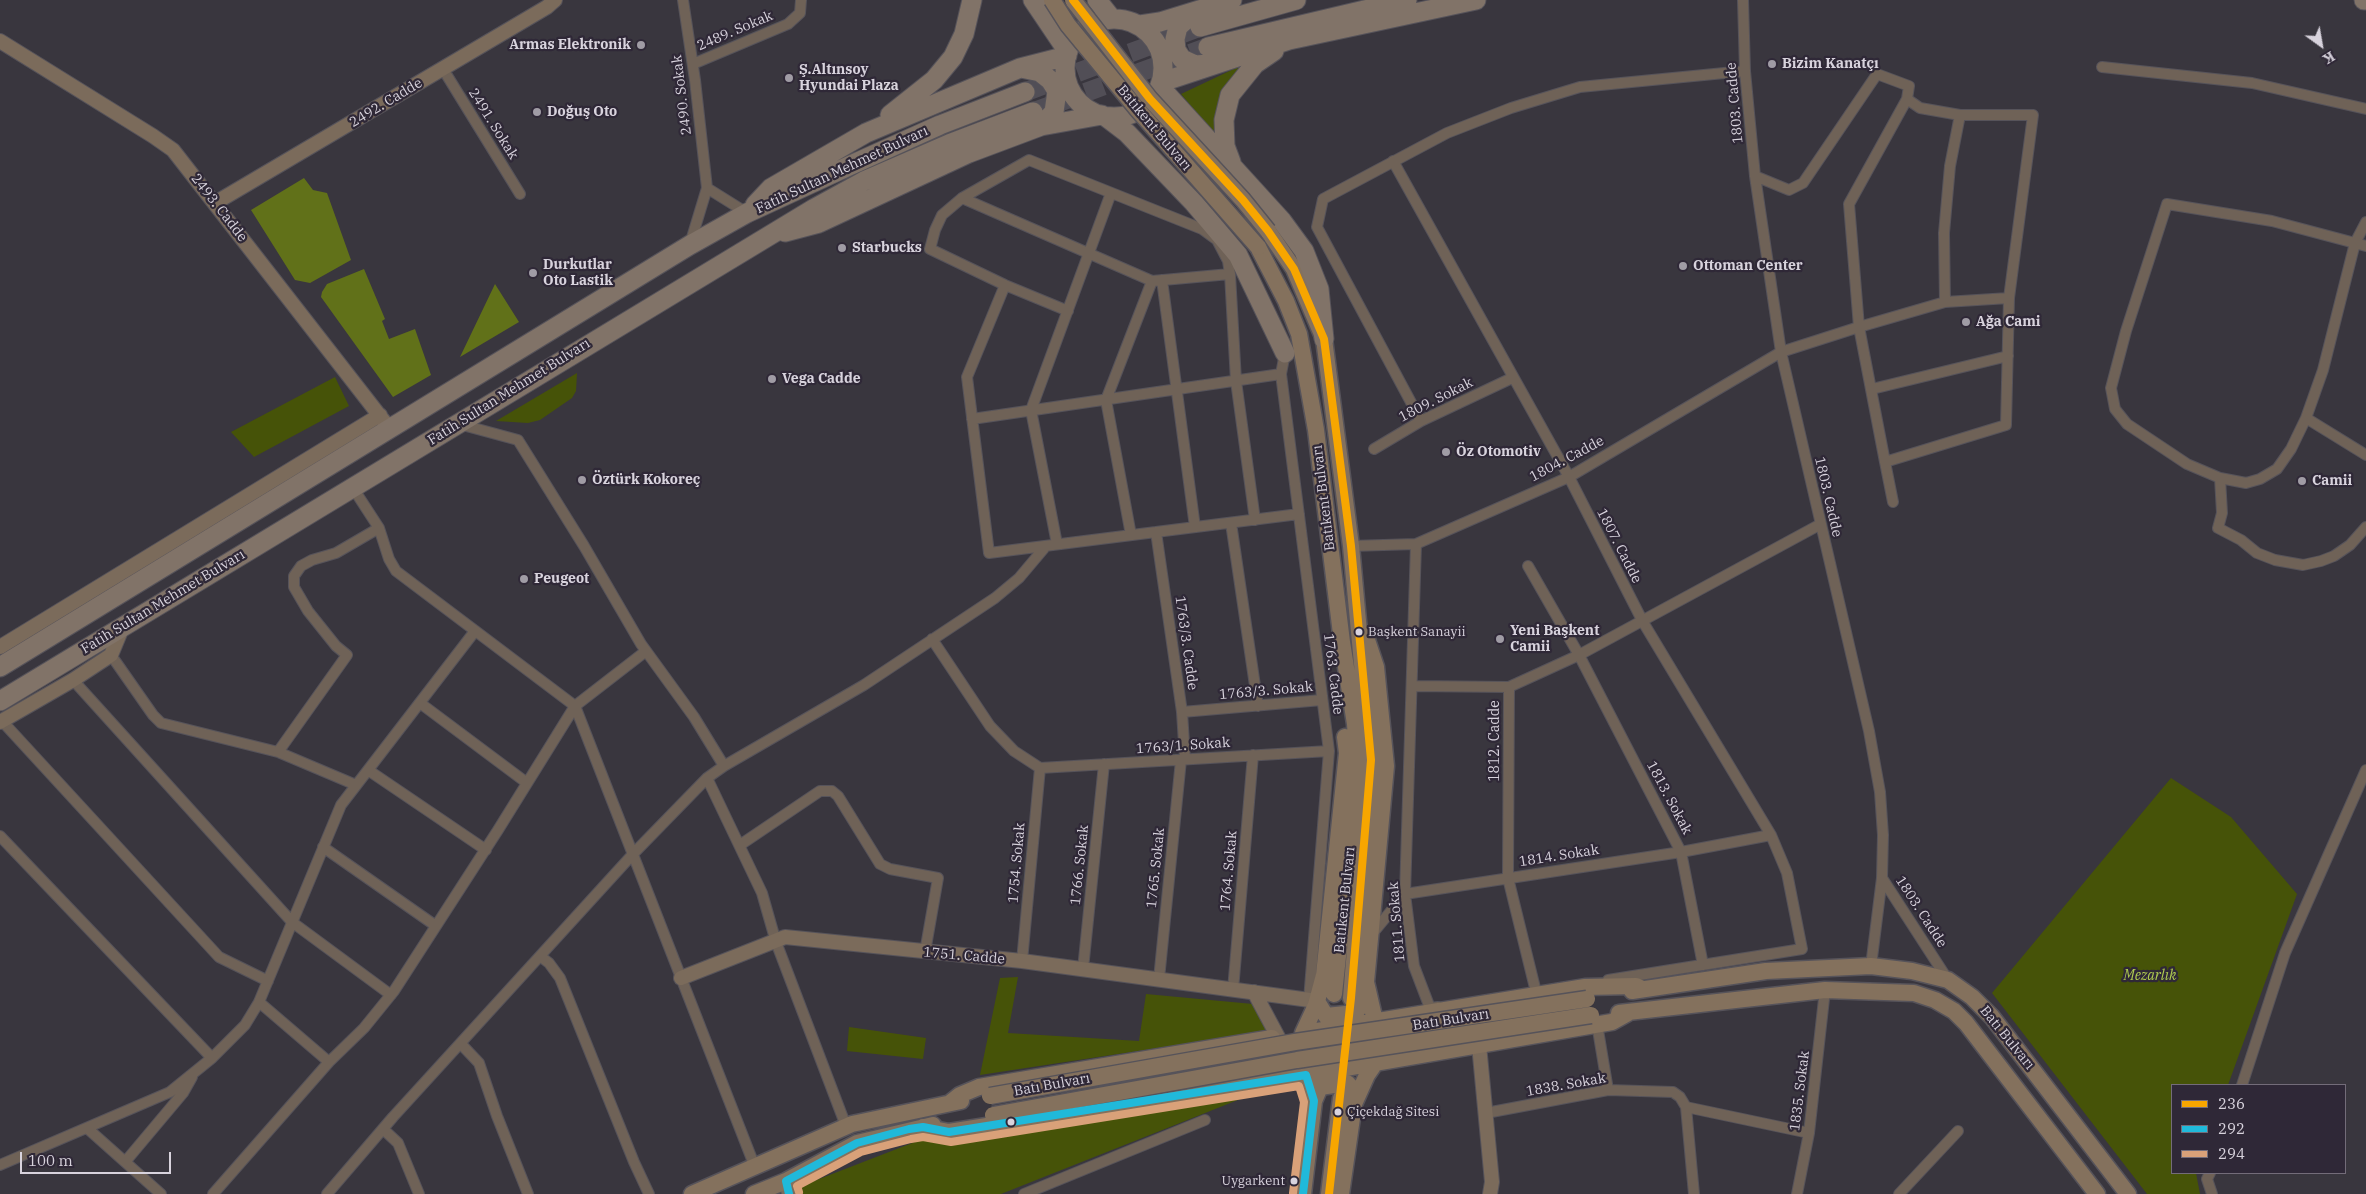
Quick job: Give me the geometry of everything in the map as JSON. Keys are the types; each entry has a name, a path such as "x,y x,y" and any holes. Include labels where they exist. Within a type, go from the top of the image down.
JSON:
{"highway":[{"path":"866,133 934,80 953,56 964,34 972,0"},
{"path":"1041,4 1056,9 1072,0"},
{"path":"1097,0 1112,18"},
{"path":"1140,25 1160,22 1232,0"},
{"path":"1200,27 1296,0"},
{"path":"1208,47 1407,0"},
{"path":"1161,84 1289,40 1476,0"},
{"path":"1041,4 1067,54"},
{"path":"1207,8 1190,16 1178,27 1175,39 1176,50 1182,59 1195,65 1225,61"},
{"path":"1104,116 1123,116 1139,110 1154,98 1161,84 1164,68 1161,51 1153,36 1140,25 1126,20 1112,18 1096,22 1081,31 1067,54 1065,68 1068,85 1077,100 1090,111 1104,116 1127,132 1194,203 1238,256 1285,353"},
{"path":"1233,168 1225,146 1224,120 1230,95 1255,64 1289,40"},
{"path":"747,213 771,188 866,133 1020,68 1067,54"},
{"path":"1020,68 1040,72 1050,80 1057,91 1054,112 1037,119"},
{"path":"1161,84 1233,168 1282,221 1304,251 1319,289 1324,339"},
{"name":"Fatih Sultan Mehmet Bulvarı","path":"0,667 385,422 690,244 747,213 940,125 1025,92"},
{"name":"Fatih Sultan Mehmet Bulvarı","path":"0,701 762,238 864,182 948,144 1037,119 1104,116"}],"main road":[{"name":"Batıkent Bulvarı","path":"1072,0 1150,99 1243,200 1268,231 1294,269 1324,339 1351,546 1371,760 1351,998"},
{"name":"Batıkent Bulvarı","path":"1041,4 1068,25 1258,247 1286,301 1299,334 1316,430 1342,642 1355,724 1358,768 1334,994"},
{"path":"1285,353 1288,333 1286,301"},
{"path":"1341,1194 1354,1104 1376,1062 1375,1021 1366,982 1386,766 1376,667 1356,603"},
{"path":"1310,1194 1318,1099 1306,1075 1303,1033 1313,1000 1324,975 1347,752 1338,664 1342,642"},
{"name":"Batı Bulvarı","path":"692,1194 846,1126 950,1103 1294,1042 1588,999 1642,989 1766,971 1871,966 1912,971 1948,980 1972,997 1992,1017 2128,1194"},
{"path":"950,1103 960,1095 979,1087 1375,1021 1585,987 1636,986 1642,989"},
{"path":"1313,1000 1326,1016 1354,1013 1359,1008 1367,990"},
{"name":"Batı Bulvarı","path":"754,1194 788,1188 857,1143 923,1127 1297,1060 1594,1020 1630,1012 1824,990 1914,994 1935,1000 1954,1011 1966,1023 2097,1194"},
{"path":"923,1127 949,1132 1306,1075 1479,1045 1594,1020"},
{"path":"1303,1194 1320,1087 1347,1083 1358,1095"},
{"path":"1330,1194 1341,1098"}],"street":[{"name":"2492. Cadde","path":"216,203 547,7 555,0"},
{"name":"2490. Sokak","path":"683,0 693,64 707,188 690,244"},
{"name":"2489. Sokak","path":"693,64 788,24 800,14 800,0"},
{"name":"1803. Cadde","path":"1743,0 1745,71 1755,176 1781,352 1819,525 1869,732 1880,792 1883,834 1882,878 1948,980"},
{"name":"2493. Cadde","path":"0,40 173,150 385,422"},
{"path":"2102,67 2252,83 2366,109"},
{"name":"2491. Sokak","path":"443,69 520,194"},
{"path":"1421,422 1317,227 1324,199 1447,133 1511,108 1580,87 1745,71"},
{"path":"1755,176 1789,190 1803,183 1878,74 1909,86 1907,99 1848,204 1859,327 1893,502"},
{"path":"1885,462 2006,425 2009,298 2032,115 1960,115 1920,108 1907,99"},
{"path":"1945,302 1944,233 1950,166 1960,115"},
{"path":"1068,311 1005,285 930,249 935,230 942,215 962,198 1029,160 1202,229 1217,240 1228,261 1230,274 1236,381 1255,520"},
{"name":"1807. Cadde","path":"1393,161 1512,378 1569,477 1643,622 1771,835 1787,873 1802,949"},
{"path":"707,188 747,213"},
{"path":"1052,545 1031,410 1090,255 1111,193"},
{"path":"962,198 1090,255 1157,281 1230,274"},
{"path":"2366,222 2355,243 2323,370 2306,418 2291,449 2276,469 2260,479 2246,483 2220,478 2187,464 2127,424 2115,409 2111,388 2126,331 2167,204 2272,221 2355,243 2366,246"},
{"path":"1157,281 1177,389 1195,527"},
{"path":"1131,535 1106,400 1157,281"},
{"path":"1005,285 966,377 989,553 1299,514"},
{"name":"1804. Cadde","path":"1351,546 1416,544 1569,477 1781,352 1945,302 2009,298"},
{"name":"1763. Cadde","path":"1285,353 1281,374 1329,750 1313,1000"},
{"path":"1872,390 2008,356"},
{"path":"972,418 1281,374"},
{"name":"1809. Sokak","path":"1374,449 1421,422 1512,378"},
{"path":"2306,418 2366,455"},
{"path":"0,647 385,422"},
{"path":"458,423 518,440 646,651 694,717 724,766"},
{"path":"2220,478 2222,514 2218,528 2241,540 2257,553 2275,560 2302,565 2321,561 2334,556 2350,545 2366,527"},
{"path":"353,488 379,528 389,559 396,571 575,706 754,1167"},
{"path":"1231,523 1258,706"},
{"name":"1812. Cadde","path":"1536,992 1508,878 1509,687 1579,656 1819,525"},
{"path":"278,752 347,655 336,646 308,611 294,587 294,576 301,566 312,560 336,553 379,528"},
{"name":"1763/3. Cadde","path":"1156,532 1182,712 1183,759"},
{"name":"1811. Sokak","path":"1416,544 1405,894 1414,966 1430,1008 1802,949"},
{"path":"327,1194 383,1129 633,854 707,778 724,766 864,685 995,598 1019,578 1052,545"},
{"name":"1813. Sokak","path":"1528,566 1579,656 1682,852 1703,965"},
{"path":"123,626 111,655 73,680 1,721 219,957 268,981"},
{"path":"0,1165 170,1092 212,1058 245,1025 260,1002 341,805 475,631"},
{"path":"932,639 990,726 1014,751 1040,768"},
{"path":"213,1194 329,1062 364,1028 391,995 486,850 575,706 646,651"},
{"path":"111,655 152,715 161,723 278,752 356,785"},
{"path":"73,680 292,922 391,995"},
{"path":"1412,686 1509,687"},
{"name":"1763/3. Sokak","path":"1182,712 1322,700"},
{"path":"420,703 528,783"},
{"name":"1763/1. Sokak","path":"1040,768 1329,750"},
{"name":"1764. Sokak","path":"1233,990 1253,755"},
{"name":"1765. Sokak","path":"1158,979 1183,759"},
{"name":"1766. Sokak","path":"1083,969 1104,764"},
{"name":"1754. Sokak","path":"1022,961 1040,768"},
{"path":"368,770 486,850"},
{"path":"2242,1084 2285,954 2366,770"},
{"path":"707,778 762,892 776,942 846,1126"},
{"path":"740,845 820,791 829,790 835,793 880,864 890,869 938,878 925,952"},
{"name":"1814. Sokak","path":"1405,894 1682,852 1771,835"},
{"path":"0,836 212,1058"},
{"path":"323,847 436,926"},
{"path":"1871,966 1882,878"},
{"path":"1370,937 1405,894"},
{"name":"1751. Cadde","path":"681,978 785,937 1022,961 1313,1000"},
{"path":"540,956 549,963 560,978 634,1162 649,1194"},
{"name":"1835. Sokak","path":"1796,1194 1809,1134 1824,990"},
{"path":"1254,992 1278,1037"},
{"path":"260,1002 329,1062"},
{"path":"1594,1020 1608,1090"},
{"path":"461,1044 479,1063 497,1116 528,1194"},
{"path":"1479,1045 1492,1182 1490,1194"},
{"path":"125,1162 183,1093 194,1073"},
{"name":"1838. Sokak","path":"1486,1113 1608,1090 1673,1092 1680,1097 1686,1107"},
{"path":"1694,1194 1686,1107 1809,1134"},
{"path":"1024,1194 1038,1191 1205,1120"},
{"path":"87,1128 161,1194"},
{"path":"383,1129 398,1143 419,1194"},
{"path":"1899,1194 1958,1131"},
{"path":"2210,1174 2207,1180 2212,1194"}],"green space":[{"path":"1238,67 1239,71 1218,139 1181,94"},
{"path":"304,178 313,190 327,193 351,260 310,283 295,280 251,210"},
{"path":"364,269 385,319 382,321 389,339 415,329 431,375 393,397 321,297 327,284"},
{"path":"495,284 519,322 460,357"},
{"path":"577,373 576,391 572,398 540,420 528,423 496,421"},
{"path":"335,377 349,406 254,457 231,432"},
{"name":"Mezarlık","path":"2171,778 2231,817 2297,894 2228,1084 2171,1084 2171,1174 2196,1174 2200,1194 2147,1194 1992,993"},
{"path":"1018,977 1008,1033 1139,1041 1146,994 1253,1004 1269,1031 980,1075 1000,978"},
{"path":"849,1027 926,1038 923,1059 847,1051"},
{"path":"1253,1094 1001,1194 799,1194 796,1188 920,1140"}],"tunnel":[{"path":"1025,92 1200,27"},
{"path":"1033,112 1208,47"},
{"path":"1325,1069 1334,994"}],"transit line":[{"name":"236","path":"1073,0 1150,99 1243,200 1268,231 1294,269 1324,339 1351,546 1371,760 1351,998 1329,1194"},
{"name":"292","path":"789,1194 786,1181 857,1143 909,1129 923,1127 949,1132 1306,1075 1314,1101 1303,1194"},
{"name":"294","path":"799,1192 797,1186 861,1152 911,1139 923,1137 951,1142 1299,1086 1304,1102 1293,1193"}],"place":[{"name":"Armas Elektronik","path":"641,45"},
{"name":"Bizim Kanatçı","path":"1772,64"},
{"name":"Ş.Altınsoy Hyundai Plaza","path":"789,78"},
{"name":"Doğuş Oto","path":"537,112"},
{"name":"Starbucks","path":"842,248"},
{"name":"Ottoman Center","path":"1683,266"},
{"name":"Durkutlar Oto Lastik","path":"533,273"},
{"name":"Ağa Cami","path":"1966,322"},
{"name":"Vega Cadde","path":"772,379"},
{"name":"Öz Otomotiv","path":"1446,452"},
{"name":"Öztürk Kokoreç","path":"582,480"},
{"name":"Camii","path":"2302,481"},
{"name":"Peugeot","path":"524,579"},
{"name":"Başkent Sanayii","path":"1359,632"},
{"name":"Yeni Başkent Camii","path":"1500,639"},
{"name":"Çiçekdağ Sitesi","path":"1338,1112"},
{"name":"Uygarkent","path":"1294,1181"}]}
